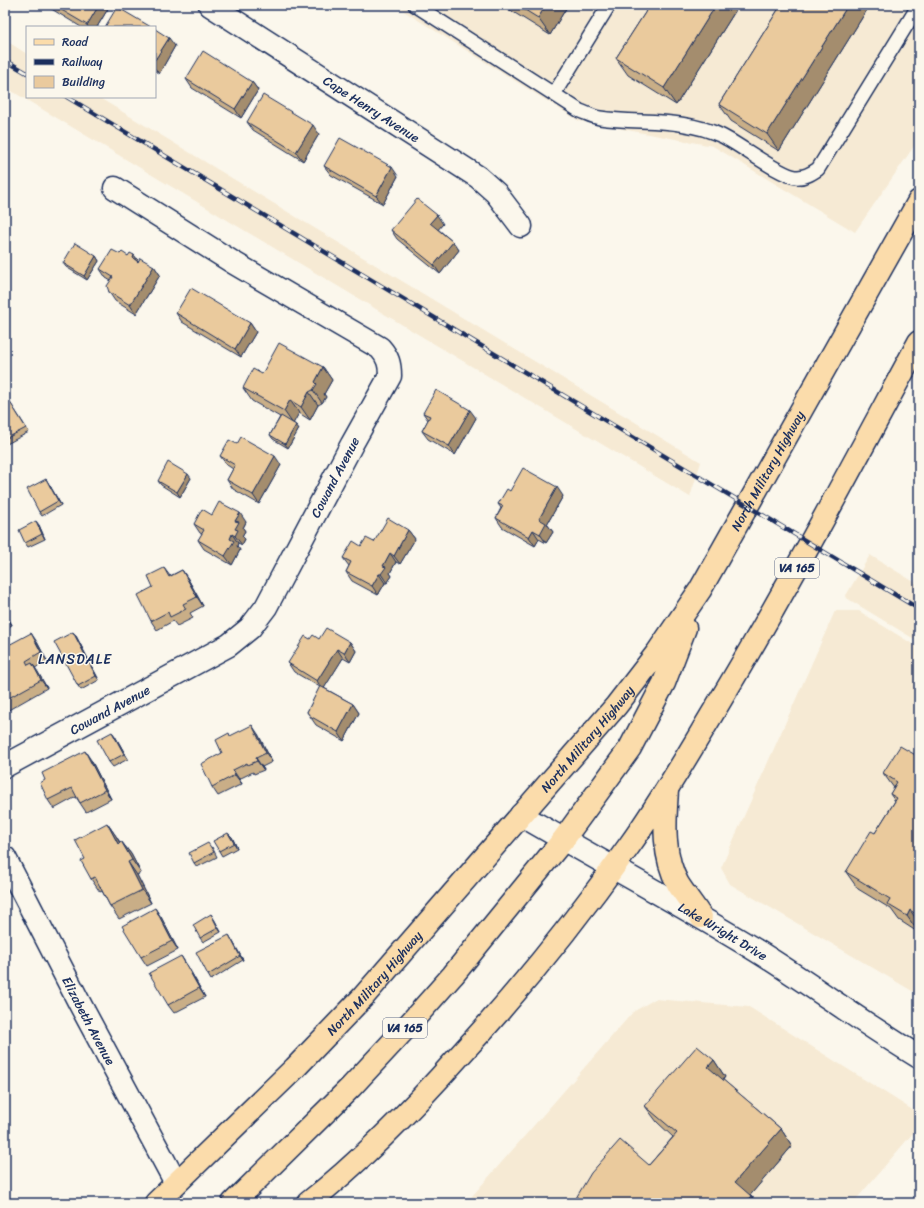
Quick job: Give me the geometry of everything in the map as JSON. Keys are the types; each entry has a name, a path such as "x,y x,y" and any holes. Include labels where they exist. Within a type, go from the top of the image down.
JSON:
{"main road":[{"name":"North Military Highway","path":"156,1203 296,1068 348,1013 616,706 657,653 700,590 919,201"},
{"name":"VA 165","path":"308,1203 336,1181 427,1092 508,1004 612,868 667,790 734,678 803,557 919,342"},
{"name":"VA 165","path":"233,1203 351,1087 404,1030 453,975 563,840 630,748 664,683 700,590"},
{"path":"667,790 665,829 668,860 678,883 701,917"},
{"path":"321,1203 336,1181"}],"street":[{"name":"Cape Henry Avenue","path":"210,5 478,177 496,193 521,226"},
{"name":"Cowand Avenue","path":"5,766 229,645 250,628 266,607 352,444 390,376 390,364 385,353 380,348 234,263 115,188"},
{"name":"Lake Wright Drive","path":"521,816 701,917 827,996 887,1038 919,1057"},
{"name":"Elizabeth Avenue","path":"5,858 81,1006 176,1183"}],"lane":[{"path":"415,5 580,111 599,118 670,122 697,126 722,136 782,172 796,177 808,175 818,168 914,13 917,5"},
{"path":"554,94 609,5"}],"shaded area":[{"path":"394,5 919,5 919,139 855,232 713,146 579,121"},
{"path":"5,40 26,53 26,98 100,98 701,462 690,497 5,87"},
{"path":"870,555 919,585 919,642 845,597"},
{"path":"835,611 859,611 919,648 919,995 730,884 721,868"},
{"path":"655,999 749,1007 919,1114 919,1126 853,1203 466,1203 633,1012"}],"building":[{"path":"53,5 99,5 87,25"},
{"path":"517,5 546,5 538,18"},
{"path":"650,5 716,5 664,88 616,58"},
{"path":"781,5 848,5 767,134 719,104"},
{"path":"117,7 149,26 106,26"},
{"path":"156,30 169,38 156,58"},
{"path":"203,51 252,82 235,109 186,79"},
{"path":"263,95 313,125 296,152 247,122"},
{"path":"340,138 392,167 376,196 324,166"},
{"path":"417,199 437,215 430,223 453,242 434,265 391,230"},
{"path":"75,243 96,256 84,276 63,263"},
{"path":"112,250 120,254 122,252 128,256 130,253 134,255 133,258 138,262 140,258 154,266 130,305 109,292 107,286 113,277 100,269"},
{"path":"191,288 250,323 235,349 176,313"},
{"path":"279,343 323,367 315,382 317,384 313,390 309,392 301,407 290,400 284,411 243,388 253,369 262,374"},
{"path":"436,390 470,410 449,446 422,431 430,416 423,413"},
{"path":"8,399 26,428 5,439 5,401"},
{"path":"281,416 296,425 285,444 270,435"},
{"path":"241,437 275,456 253,495 227,480 235,465 220,456 229,440 237,444"},
{"path":"168,462 188,474 177,492 158,481"},
{"path":"523,468 557,487 539,519 546,523 540,534 533,530 529,537 496,518 503,506 498,504 507,489 510,491"},
{"path":"46,479 58,501 39,512 27,489"},
{"path":"219,502 240,513 235,521 239,522 235,529 238,530 235,536 232,534 230,539 234,541 225,556 198,540 204,530 194,524 202,509 212,515"},
{"path":"388,518 408,530 394,556 390,553 383,566 386,567 381,574 379,574 372,586 346,572 351,562 343,558 353,541 361,546 366,538 374,542"},
{"path":"36,521 42,534 25,543 19,530"},
{"path":"164,568 169,577 182,570 197,597 183,604 186,609 170,617 168,612 151,621 138,595 153,587 148,576"},
{"path":"326,628 350,642 344,653 337,649 317,681 288,663 305,636 310,639 313,635 319,639"},
{"path":"73,632 96,676 78,686 54,642"},
{"path":"31,633 41,652 26,661 28,665 32,663 41,680 5,700 5,666 7,665 5,661 5,647"},
{"path":"320,686 353,704 338,732 310,716 307,712"},
{"path":"252,725 266,753 256,758 257,761 248,765 247,763 233,770 235,775 212,787 201,764 222,753 216,740 229,733 230,736"},
{"path":"112,732 124,754 109,762 97,740"},
{"path":"900,746 919,757 919,916 910,910 907,916 887,904 890,899 846,872 871,831 875,833 897,798 890,794 897,782 883,773"},
{"path":"85,751 105,790 80,803 72,788 48,800 40,783 45,780 42,773"},
{"path":"107,823 118,844 121,841 132,860 128,862 142,890 110,906 95,877 91,879 81,861 85,859 75,840"},
{"path":"228,833 234,843 219,851 213,841"},
{"path":"208,843 214,852 194,863 189,853"},
{"path":"155,908 172,941 141,957 122,926"},
{"path":"211,914 218,928 200,938 193,925"},
{"path":"229,935 240,956 208,975 196,952"},
{"path":"181,956 199,988 168,1005 149,973"},
{"path":"697,1046 714,1060 708,1067 781,1129 735,1182 751,1196 745,1203 573,1203 591,1173 620,1140 649,1165 677,1133 645,1106"}],"railway":[{"path":"5,60 26,72"},
{"path":"69,98 919,609"}],"district":[{"name":"LANSDALE","path":"75,659"}]}
